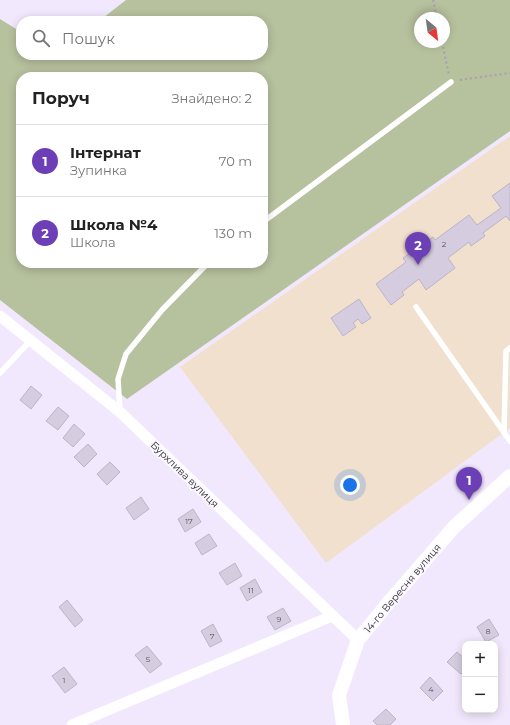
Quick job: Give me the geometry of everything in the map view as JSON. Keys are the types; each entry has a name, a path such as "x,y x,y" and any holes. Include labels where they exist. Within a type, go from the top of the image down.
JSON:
{"street":[{"name":"Бурхлива вулиця","path":"0,316 120,412 358,640"},
{"name":"14-го Вересня вулиця","path":"343,725 339,695 358,640 454,527 510,476"},
{"path":"72,725 332,616"}],"lane":[{"path":"268,218 450,82"},
{"path":"120,412 118,379 126,354 162,310 203,268"},
{"path":"416,307 510,441"},
{"path":"0,373 31,340"},
{"path":"504,432 506,351 510,348"}],"path":[{"path":"433,0 436,12"},
{"path":"443,48 450,82 510,73"}],"shaded area":[{"path":"510,136 510,428 326,563 180,367"}],"green space":[{"path":"126,0 510,0 510,131 127,399 0,300 0,19 16,29 16,60 268,60 268,16 105,16"}],"building":[{"path":"510,183 510,221 506,216 483,233 485,236 471,246 469,242 448,258 455,268 426,290 419,279 402,292 404,295 391,305 376,284 406,262 403,258 433,237 435,240 469,215 477,225 501,208 492,196"},
{"path":"359,299 371,318 362,324 358,319 353,323 356,327 343,336 331,318"},
{"path":"31,386 42,395 31,409 20,400"},
{"path":"58,407 69,416 58,430 46,421"},
{"path":"74,424 85,434 73,447 63,438"},
{"path":"88,444 97,454 84,467 74,457"},
{"path":"110,462 120,472 107,485 97,474"},
{"path":"141,497 149,509 134,520 126,508"},
{"path":"193,509 201,522 185,532 178,519"},
{"path":"209,534 217,546 202,555 195,543"},
{"path":"235,563 242,576 227,585 219,573"},
{"path":"255,579 262,592 247,601 240,588"},
{"path":"67,600 83,620 75,627 59,607"},
{"path":"283,608 291,621 275,630 267,617"},
{"path":"489,619 499,635 485,641 477,627"},
{"path":"213,624 222,641 210,647 201,631"},
{"path":"147,646 162,664 150,673 135,655"},
{"path":"457,652 462,656 462,673 461,674 447,662"},
{"path":"64,667 77,684 65,693 52,676"},
{"path":"430,677 443,691 433,701 420,688"},
{"path":"386,709 396,719 390,725 377,725 373,721"}],"place":[{"name":"Школа №4","path":"418,265"},
{"name":"Інтернат","path":"469,500"}]}
